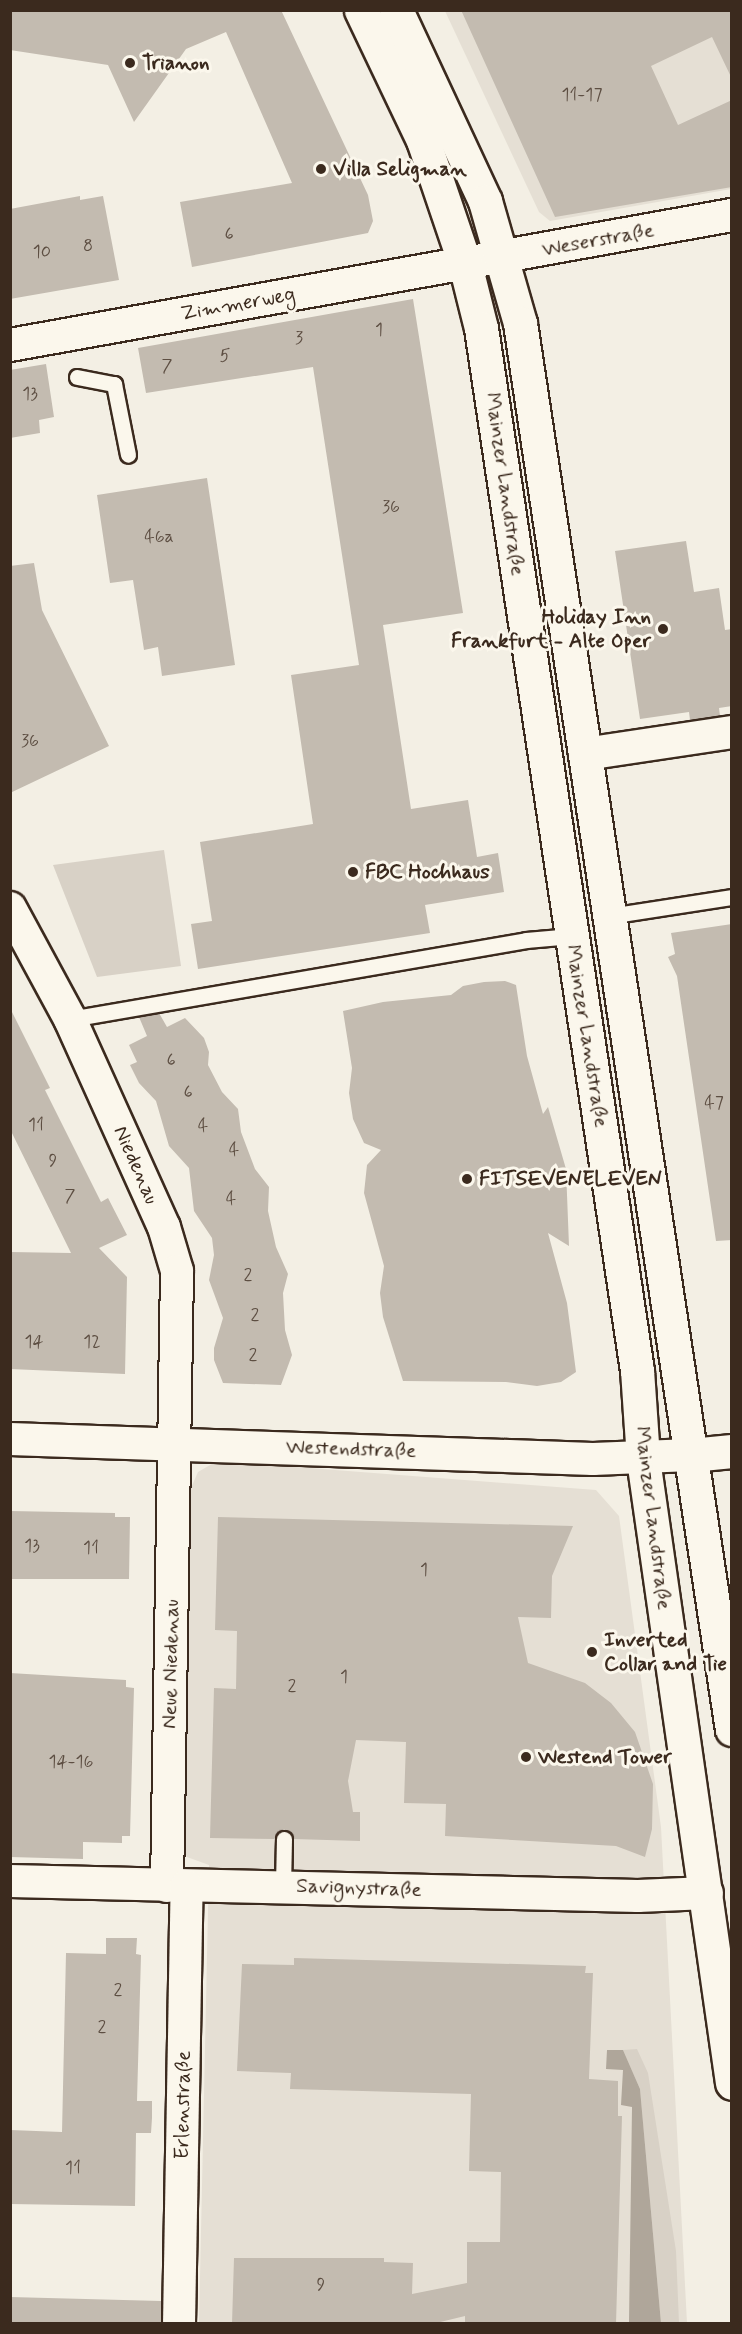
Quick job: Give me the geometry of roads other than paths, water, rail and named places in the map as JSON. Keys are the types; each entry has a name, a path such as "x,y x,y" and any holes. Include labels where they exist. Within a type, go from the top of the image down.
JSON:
{"main road":[{"name":"Mainzer Landstraße","path":"361,10 423,140 465,264 488,372 637,1370 643,1459 707,1893 732,2083"},
{"name":"Mainzer Landstraße","path":"396,10 485,201 520,323 732,1729"},
{"path":"691,1455 732,1450"}],"street":[{"name":"Weserstraße","path":"465,264 732,215"},
{"name":"Zimmerweg","path":"10,345 465,264"},
{"path":"585,754 732,732"},
{"name":"Niedenau","path":"10,908 70,1018 173,1248 177,1271 175,1443"},
{"name":"Westendstraße","path":"10,1439 643,1459 691,1455"},
{"name":"Neue Niedenau","path":"175,1443 177,1886"},
{"name":"Savignystraße","path":"10,1881 638,1896 707,1893"},
{"name":"Erlenstraße","path":"177,1886 183,2146 179,2324"}],"lane":[{"path":"77,376 114,384 128,455"},
{"path":"609,916 732,897"},
{"path":"70,1018 526,940 572,936"},
{"path":"284,1839 284,1886"}],"place":[{"name":"Trianon","path":"130,63"},
{"name":"Villa Seligman","path":"321,169"},
{"name":"Holiday Inn Frankfurt - Alte Oper","path":"663,629"},
{"name":"FBC Hochhaus","path":"353,872"},
{"name":"FITSEVENELEVEN","path":"467,1179"},
{"name":"Inverted Collar and Tie","path":"592,1652"},
{"name":"Westend Tower","path":"526,1757"}]}
